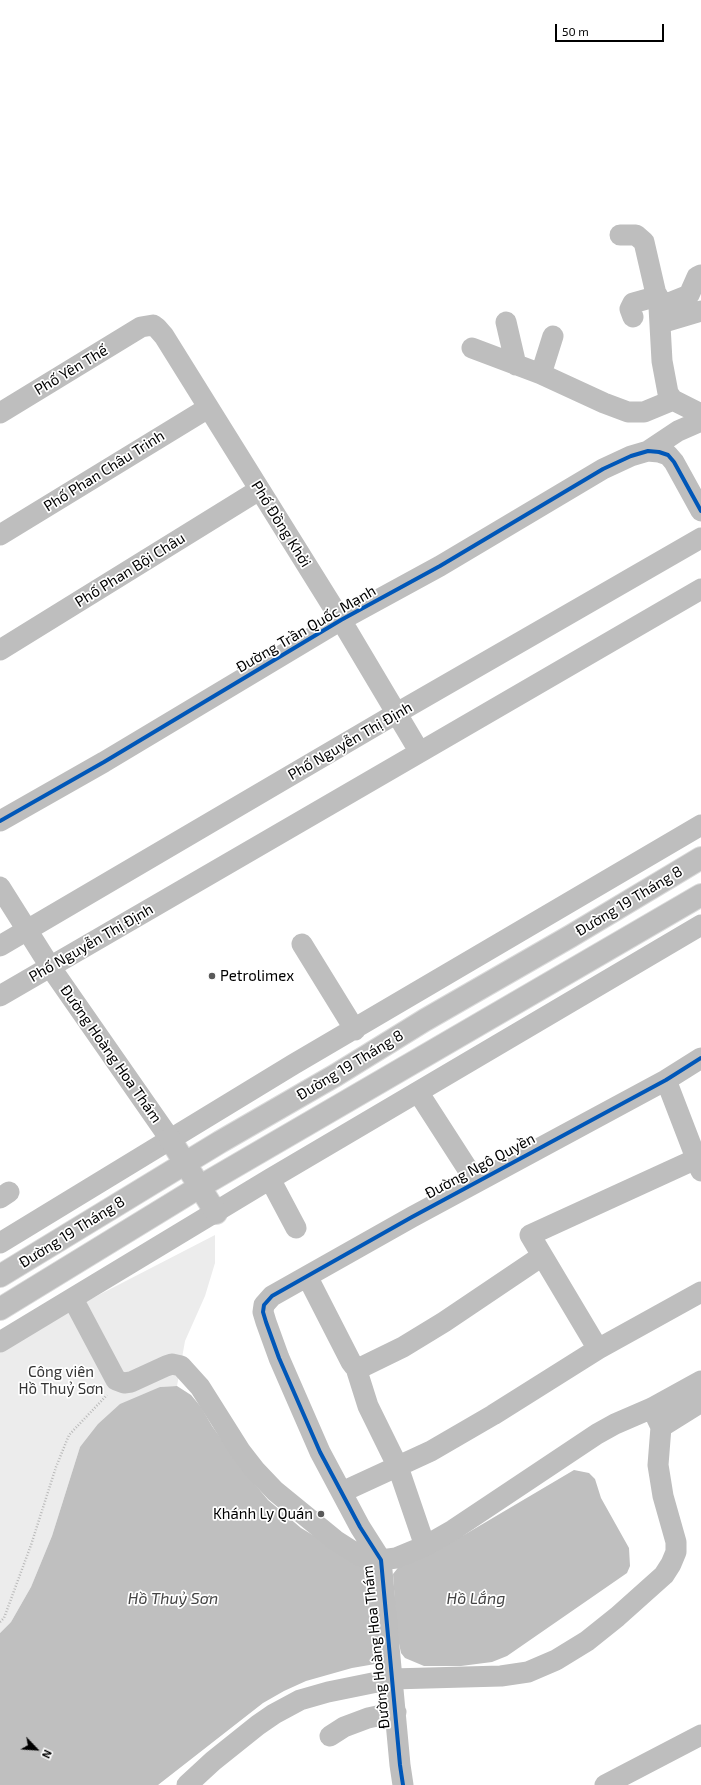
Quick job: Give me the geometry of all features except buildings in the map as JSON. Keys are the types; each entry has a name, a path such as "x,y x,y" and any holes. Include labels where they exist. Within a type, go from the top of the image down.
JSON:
{"highway":[{"name":"Đường 19 Tháng 8","path":"0,1276 121,1201 186,1164 425,1020 571,936 701,858"},
{"name":"Đường 19 Tháng 8","path":"0,1309 200,1186 701,895"},
{"path":"170,1139 216,1213"}],"street":[{"path":"620,236 636,235 644,242 659,309 660,349 668,393 673,400 697,412 701,417"},
{"path":"659,309 689,295 697,277 701,275"},
{"path":"632,317 630,309 633,303 659,309 701,311"},
{"path":"506,322 516,365"},
{"name":"Phố Yên Thế","path":"0,413 142,327 153,325 164,336"},
{"name":"Phố Đồng Khởi","path":"164,336 341,620 420,751"},
{"path":"541,374 553,336"},
{"path":"472,348 541,374 604,403 628,412 644,412 673,400"},
{"name":"Phố Phan Châu Trinh","path":"0,535 208,408"},
{"path":"648,451 678,431 701,421"},
{"path":"648,451 668,455 674,462 701,511"},
{"name":"Đường Trần Quốc Mạnh","path":"0,821 104,762 341,620 440,566 603,469 631,456 648,451"},
{"name":"Phố Phan Bội Châu","path":"0,650 259,490"},
{"name":"Phố Nguyễn Thị Định","path":"0,946 397,713 701,538"},
{"name":"Phố Nguyễn Thị Định","path":"0,996 51,968 420,751 701,589"},
{"name":"Đường 19 Tháng 8","path":"0,1243 294,1064 356,1030 701,825"},
{"name":"Đường Hoàng Hoa Thám","path":"0,887 51,968 170,1139"},
{"path":"0,1342 270,1179 701,925"},
{"path":"302,944 356,1030"},
{"name":"Đường Ngô Quyền","path":"272,1296 476,1182 666,1080 701,1058"},
{"path":"598,1349 530,1235 699,1165 666,1080"},
{"path":"418,1092 476,1182"},
{"path":"270,1179 296,1228"},
{"path":"356,1368 363,1368 403,1347 484,1296 542,1256"},
{"path":"307,1276 356,1368 368,1406 398,1466 425,1546"},
{"path":"342,1492 431,1450 479,1423 598,1349 701,1292"},
{"name":"Đường Hoàng Hoa Thám","path":"272,1296 264,1305 263,1312 279,1358 320,1452 381,1560 403,1785"},
{"path":"73,1299 114,1377 119,1382 131,1382 172,1364 181,1366 200,1387 241,1452 255,1470 275,1491 335,1540 360,1556 381,1560 396,1558 425,1546 453,1530 597,1434 621,1421 652,1408 701,1381"},
{"path":"661,1427 701,1402"},
{"path":"187,1785 237,1741 287,1707 300,1700 328,1692 392,1678 501,1676 516,1674 542,1667 587,1641 655,1585 671,1564 676,1552 676,1542 663,1496 658,1465 661,1427 652,1408"},
{"path":"330,1736 344,1727 368,1718 396,1712"},
{"path":"605,1785 701,1735"}],"path":[{"path":"0,1622 4,1618 7,1610 56,1467 69,1435 119,1382"}],"green space":[{"name":"Công viên Hồ Thuỷ Sơn","path":"215,1235 215,1263 205,1296 185,1341 177,1386 160,1387 80,1447 52,1536 31,1587 11,1622 0,1633 0,1350 27,1332"}],"water":[{"name":"Hồ Thuỷ Sơn","path":"177,1386 191,1395 201,1407 212,1426 244,1471 268,1500 301,1528 336,1549 372,1562 381,1663 352,1668 306,1681 284,1691 263,1703 158,1785 0,1785 0,1633 11,1622 31,1587 52,1536 80,1447 98,1424 120,1404 160,1387"},
{"name":"Hồ Lắng","path":"574,1470 589,1473 595,1479 601,1498 629,1548 630,1566 627,1573 507,1656 492,1662 461,1666 424,1666 405,1658 401,1653 397,1634 393,1574 405,1559 464,1535"}],"cycle path":[{"path":"0,821 104,762 341,620 440,566 603,469 631,456 648,451 668,455 674,462 701,511"},
{"path":"403,1785 381,1560 360,1527 320,1452 279,1358 263,1312 264,1305 272,1296 412,1217 666,1080 701,1058"}],"place":[{"name":"Petrolimex","path":"212,976"},
{"name":"Khánh Ly Quán","path":"321,1514"}]}
